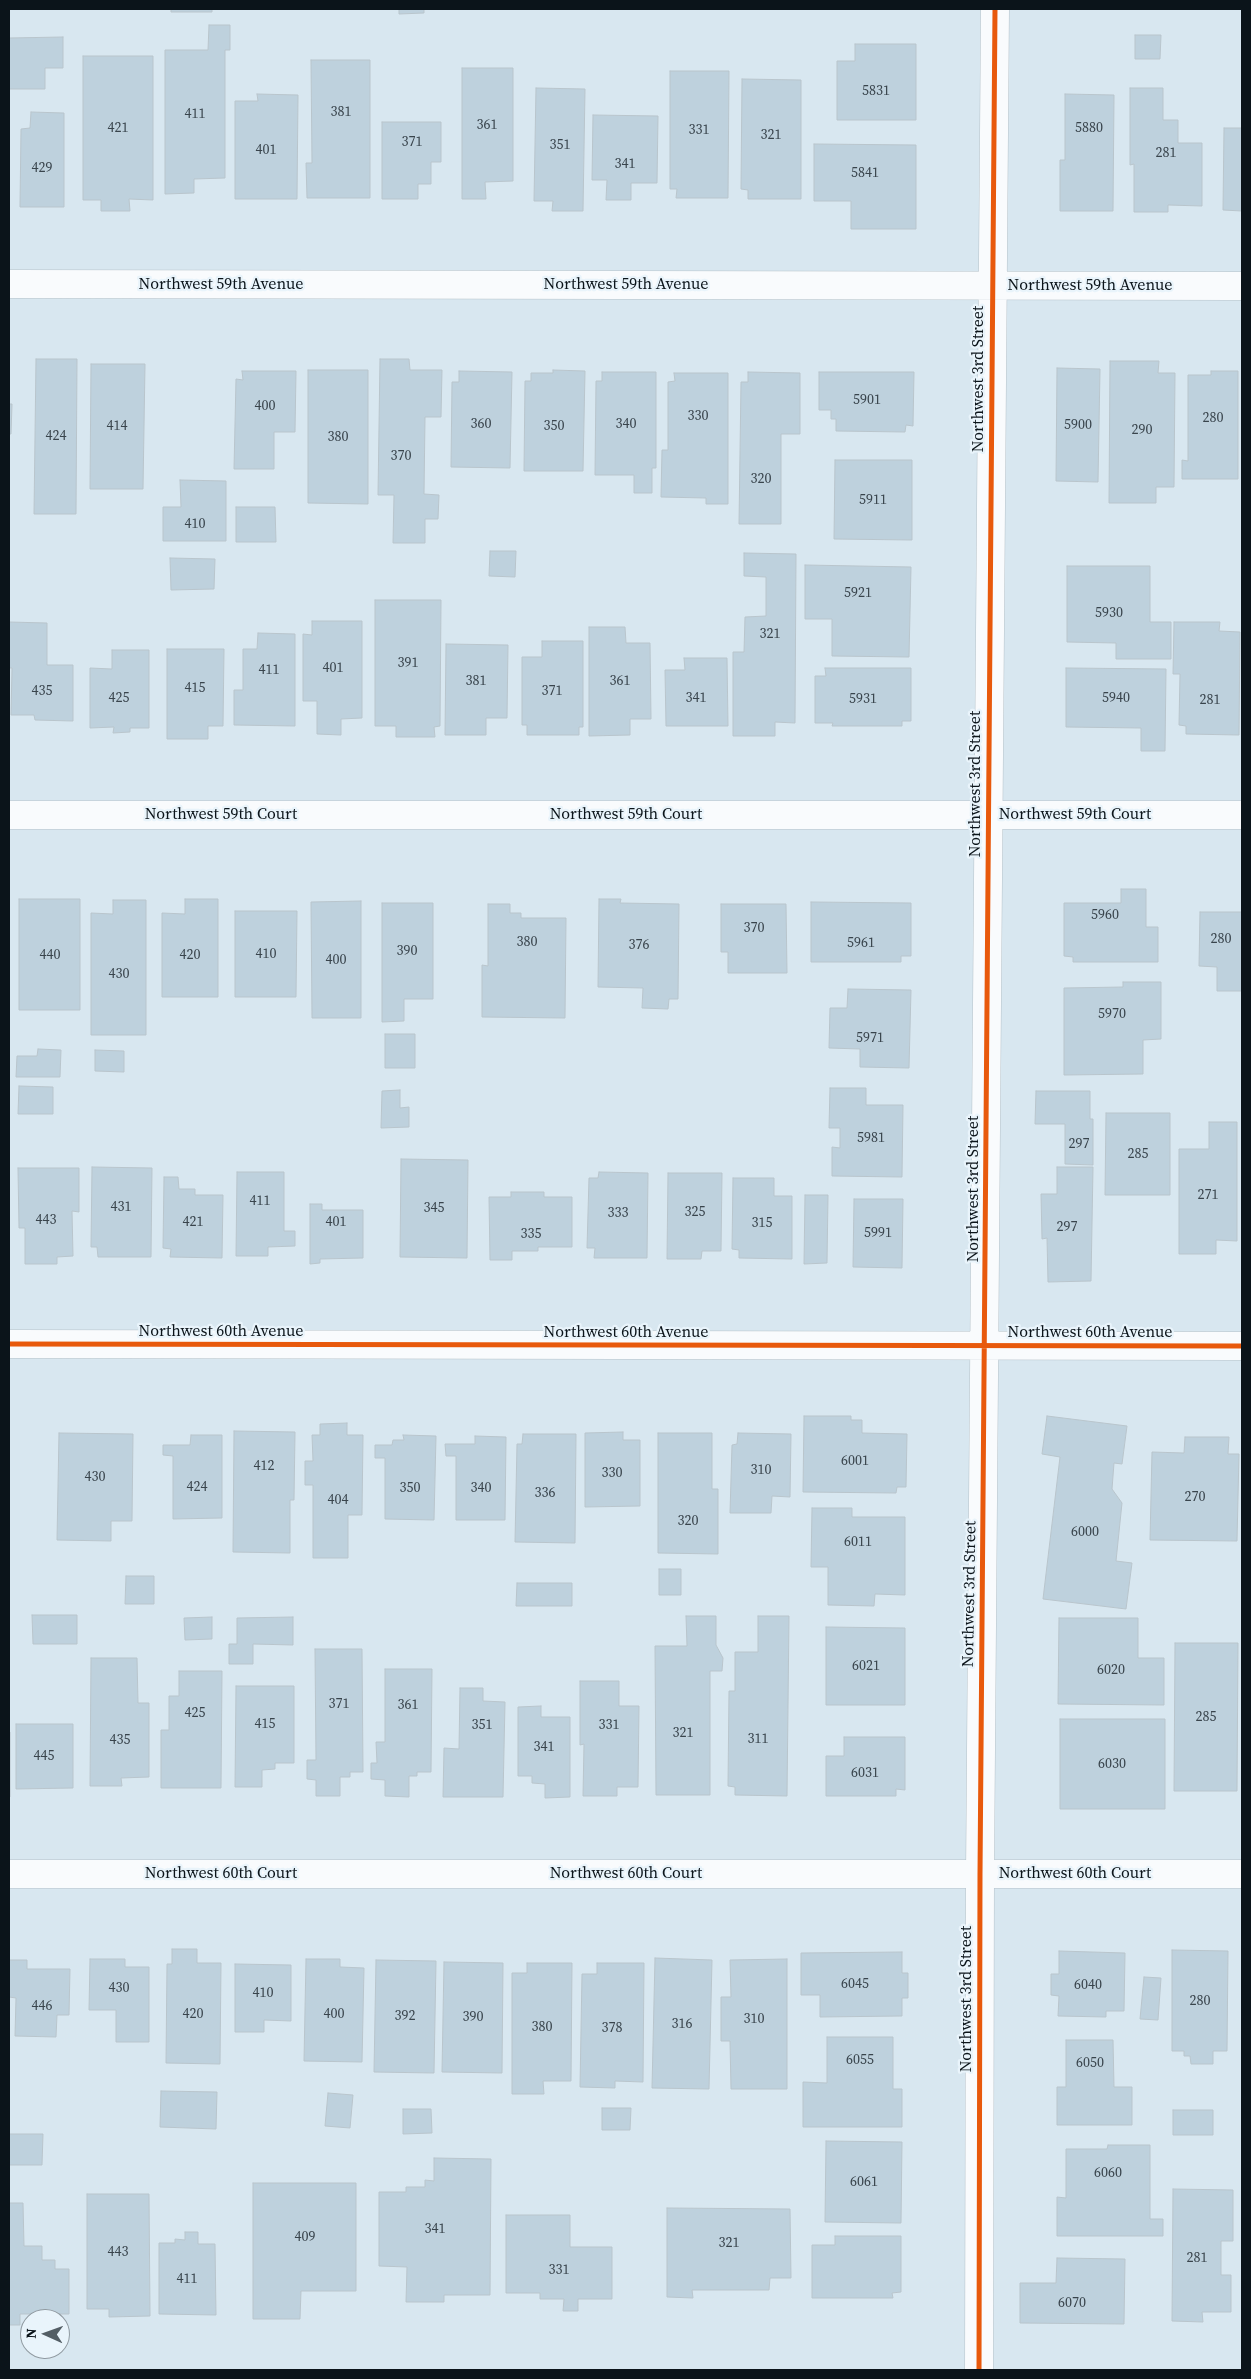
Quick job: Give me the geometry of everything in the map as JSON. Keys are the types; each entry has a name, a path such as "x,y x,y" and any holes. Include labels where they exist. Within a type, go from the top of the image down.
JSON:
{"street":[{"name":"Northwest 3rd Street","path":"979,2370 980,1873 995,9"},
{"name":"Northwest 59th Avenue","path":"9,284 1242,286"},
{"name":"Northwest 59th Court","path":"9,815 1242,815"},
{"name":"Northwest 60th Avenue","path":"9,1344 1242,1346"},
{"name":"Northwest 60th Court","path":"9,1874 1242,1874"}],"building":[{"path":"171,9 212,9 212,12 171,12"},
{"path":"399,9 424,9 424,13 399,14"},
{"path":"209,25 230,25 230,50 225,50 225,178 194,179 194,193 165,194 165,50 208,50"},
{"path":"1135,35 1161,35 1160,59 1135,59"},
{"path":"63,37 63,68 45,68 45,89 9,89 9,38"},
{"path":"855,44 916,44 916,120 837,120 837,61 855,61"},
{"path":"83,56 153,56 153,200 129,199 130,211 101,211 101,200 83,200"},
{"path":"311,60 370,60 370,198 307,198 306,163 312,163"},
{"path":"462,68 513,68 513,181 485,182 486,199 462,199"},
{"path":"670,71 729,71 728,198 676,198 677,189 670,189"},
{"path":"742,79 801,80 801,199 748,199 748,190 741,189"},
{"path":"536,88 585,89 583,211 552,211 553,201 534,201"},
{"path":"1130,88 1163,88 1163,120 1178,120 1178,143 1202,143 1202,206 1168,205 1168,212 1134,212 1134,164 1130,165"},
{"path":"257,94 298,95 297,199 235,199 235,101 258,101"},
{"path":"1065,94 1114,95 1113,211 1060,211 1060,160 1065,160"},
{"path":"31,112 64,113 64,207 20,207 21,129 30,128"},
{"path":"593,115 658,116 657,183 631,183 631,200 606,200 607,180 592,180"},
{"path":"382,122 441,122 441,162 431,162 431,184 418,184 418,199 382,199"},
{"path":"1224,128 1242,128 1242,211 1223,210"},
{"path":"814,144 916,145 916,229 851,229 851,201 814,201"},
{"path":"36,359 77,359 76,514 34,514"},
{"path":"380,359 409,359 410,370 442,370 441,417 425,417 424,494 439,495 438,519 425,519 425,543 393,543 394,495 378,495"},
{"path":"1110,361 1159,361 1158,373 1175,373 1174,487 1156,487 1156,503 1109,503"},
{"path":"91,364 145,364 143,489 90,489"},
{"path":"1057,368 1100,369 1098,482 1056,481"},
{"path":"308,370 368,370 368,504 308,503"},
{"path":"553,370 585,371 583,471 524,471 525,381 531,381 531,373 553,373"},
{"path":"242,371 296,371 295,432 274,432 274,469 234,469 236,379 243,380"},
{"path":"459,371 512,372 510,468 451,467 452,382 459,382"},
{"path":"1211,371 1238,371 1238,479 1182,479 1182,460 1188,461 1188,375 1211,375"},
{"path":"602,372 656,372 656,468 652,468 652,493 634,493 634,475 595,475 596,381 602,381"},
{"path":"748,372 800,373 800,434 781,434 781,524 739,524 741,382 748,382"},
{"path":"819,372 914,372 913,426 906,425 905,432 836,431 836,419 831,419 831,410 819,410"},
{"path":"674,373 728,373 728,504 706,504 706,498 661,497 662,450 668,450 668,382 675,381"},
{"path":"9,404 12,404 11,434 9,434"},
{"path":"835,460 912,460 912,540 834,539"},
{"path":"180,480 226,481 226,541 163,541 163,507 181,507"},
{"path":"236,507 275,507 276,542 236,542"},
{"path":"490,551 516,551 515,577 489,576"},
{"path":"744,553 796,554 795,723 775,722 775,736 733,736 733,652 744,652 745,617 766,616 766,577 744,576"},
{"path":"170,558 215,559 214,589 171,590"},
{"path":"805,565 911,567 909,657 832,656 832,619 805,619"},
{"path":"1067,566 1150,566 1150,622 1171,622 1171,659 1116,659 1116,643 1067,642"},
{"path":"375,600 441,600 440,726 434,727 435,737 396,737 396,726 375,726"},
{"path":"312,621 362,621 362,718 341,719 341,735 317,734 317,701 303,701 303,634 312,635"},
{"path":"9,622 47,623 47,665 73,665 73,721 35,720 34,715 11,715 12,668 9,668"},
{"path":"1174,622 1220,622 1219,631 1240,632 1239,735 1186,734 1186,726 1179,725 1180,674 1173,674"},
{"path":"589,627 625,627 626,643 650,643 651,719 630,719 630,735 589,736"},
{"path":"258,633 295,634 295,726 234,725 234,690 243,690 243,649 257,649"},
{"path":"542,641 583,641 583,727 579,727 579,735 527,735 527,725 522,725 522,657 542,657"},
{"path":"446,644 508,645 507,718 486,718 486,735 445,735"},
{"path":"167,649 224,649 223,726 208,726 208,739 167,739"},
{"path":"112,650 149,650 149,728 130,728 130,732 113,733 114,727 90,728 90,668 112,669"},
{"path":"684,658 727,658 728,726 666,726 665,670 685,670"},
{"path":"825,668 911,668 911,721 902,721 902,726 832,726 833,723 815,723 815,676 826,676"},
{"path":"1066,668 1166,669 1165,751 1141,751 1141,728 1066,727"},
{"path":"1121,889 1146,889 1146,927 1158,927 1158,962 1073,962 1073,957 1064,956 1064,903 1121,903"},
{"path":"19,899 80,899 80,1010 19,1010"},
{"path":"185,899 218,899 218,997 162,997 162,913 185,914"},
{"path":"599,899 621,899 620,903 679,904 678,999 669,999 668,1009 642,1008 643,988 598,987"},
{"path":"113,900 146,900 146,1035 91,1035 91,913 113,914"},
{"path":"361,901 361,1018 312,1018 311,902"},
{"path":"811,902 911,903 911,956 901,956 901,962 811,962"},
{"path":"382,903 433,903 433,999 404,999 404,1021 382,1022"},
{"path":"488,904 510,904 510,913 521,913 521,918 566,918 565,1018 482,1017 482,965 488,966"},
{"path":"721,904 786,904 787,973 728,973 728,952 721,952"},
{"path":"235,911 297,911 296,997 235,997"},
{"path":"1200,912 1242,912 1242,991 1217,991 1217,967 1199,966"},
{"path":"1123,982 1161,982 1161,1039 1143,1040 1143,1074 1064,1075 1064,988 1123,987"},
{"path":"848,989 911,990 909,1068 860,1067 860,1049 829,1048 830,1008 847,1008"},
{"path":"385,1034 415,1034 415,1068 385,1068"},
{"path":"38,1049 61,1050 60,1077 16,1077 17,1056 37,1056"},
{"path":"95,1050 124,1051 124,1072 95,1071"},
{"path":"19,1086 53,1087 53,1114 18,1114"},
{"path":"830,1088 866,1088 866,1105 903,1105 902,1177 832,1176 832,1147 840,1148 840,1128 829,1128"},
{"path":"400,1090 400,1108 409,1107 409,1127 381,1128 382,1091"},
{"path":"1036,1091 1090,1091 1090,1119 1093,1119 1093,1165 1065,1164 1065,1124 1035,1124"},
{"path":"1106,1113 1170,1113 1170,1195 1105,1195"},
{"path":"1209,1122 1237,1122 1237,1241 1216,1240 1216,1254 1179,1254 1179,1149 1209,1149"},
{"path":"401,1159 468,1160 467,1258 400,1257"},
{"path":"92,1167 152,1168 151,1257 98,1257 97,1247 91,1247"},
{"path":"1057,1167 1093,1167 1091,1281 1048,1282 1047,1238 1042,1239 1041,1194 1057,1194"},
{"path":"18,1168 79,1168 79,1212 72,1211 73,1256 57,1257 57,1264 25,1264 25,1228 19,1228"},
{"path":"237,1172 284,1172 284,1231 295,1231 295,1246 268,1247 268,1256 236,1256"},
{"path":"599,1172 648,1173 647,1258 594,1258 595,1248 587,1248 589,1178 598,1178"},
{"path":"668,1173 722,1173 721,1251 702,1251 701,1259 667,1259"},
{"path":"164,1177 178,1177 179,1189 195,1189 195,1195 223,1195 222,1258 170,1257 171,1249 163,1248"},
{"path":"733,1178 774,1178 774,1196 792,1196 792,1259 739,1258 739,1250 732,1249"},
{"path":"511,1192 544,1192 544,1197 572,1197 572,1247 538,1247 538,1251 512,1251 512,1260 490,1260 489,1197 511,1197"},
{"path":"805,1195 828,1195 827,1263 804,1264"},
{"path":"854,1199 903,1199 902,1268 853,1267"},
{"path":"310,1204 322,1204 322,1210 363,1210 363,1258 320,1259 320,1263 310,1264"},
{"path":"804,1416 851,1416 851,1420 862,1420 862,1433 907,1434 906,1487 897,1487 896,1493 803,1492"},
{"path":"1047,1416 1127,1426 1122,1464 1114,1463 1112,1489 1122,1503 1116,1561 1132,1563 1126,1609 1043,1599 1060,1457 1042,1454"},
{"path":"347,1423 347,1435 363,1435 362,1515 348,1515 348,1558 313,1558 313,1485 305,1485 305,1461 313,1461 312,1435 320,1435 320,1424"},
{"path":"234,1431 295,1432 294,1500 290,1500 290,1553 233,1552"},
{"path":"623,1432 623,1440 640,1440 640,1506 585,1507 585,1433"},
{"path":"59,1433 133,1434 132,1521 111,1521 111,1541 57,1540"},
{"path":"658,1433 712,1433 712,1489 718,1489 718,1554 658,1553"},
{"path":"738,1433 791,1434 790,1497 772,1496 771,1513 730,1513 732,1445 737,1444"},
{"path":"523,1434 576,1434 575,1543 515,1542 517,1444 522,1444"},
{"path":"191,1435 222,1435 222,1518 173,1519 173,1456 163,1455 163,1445 190,1445"},
{"path":"403,1435 436,1436 434,1520 385,1519 385,1458 375,1458 375,1445 392,1445 393,1440 404,1440"},
{"path":"475,1436 506,1437 505,1520 456,1520 456,1456 446,1456 445,1444 475,1444"},
{"path":"1185,1437 1229,1437 1228,1454 1239,1454 1237,1541 1150,1540 1152,1452 1184,1453"},
{"path":"812,1508 852,1508 852,1517 905,1517 905,1595 875,1594 874,1606 828,1605 828,1567 811,1567"},
{"path":"659,1569 681,1569 681,1595 659,1595"},
{"path":"126,1576 154,1576 154,1604 125,1604"},
{"path":"517,1583 572,1583 572,1606 516,1606"},
{"path":"32,1615 77,1615 77,1644 33,1644"},
{"path":"686,1616 716,1616 716,1645 723,1658 722,1671 710,1671 710,1795 656,1795 655,1646 687,1646"},
{"path":"758,1616 789,1616 787,1796 735,1795 735,1787 728,1786 729,1691 735,1691 735,1652 758,1652"},
{"path":"212,1617 212,1639 185,1640 184,1618"},
{"path":"293,1617 293,1645 253,1644 253,1664 229,1664 229,1644 237,1644 237,1618"},
{"path":"1059,1618 1138,1618 1138,1658 1164,1658 1164,1705 1058,1704"},
{"path":"826,1627 905,1628 905,1705 826,1705"},
{"path":"1175,1643 1238,1643 1237,1791 1174,1791"},
{"path":"315,1649 362,1649 363,1772 350,1772 350,1777 340,1777 340,1796 316,1796 316,1780 307,1779 307,1760 316,1760"},
{"path":"91,1658 137,1658 138,1703 149,1703 149,1777 121,1778 122,1786 90,1786"},
{"path":"385,1669 432,1669 431,1772 417,1772 417,1776 409,1776 409,1797 385,1796 385,1780 371,1779 371,1763 377,1763 376,1742 385,1742"},
{"path":"179,1671 222,1671 221,1788 161,1788 161,1730 169,1730 169,1696 179,1696"},
{"path":"580,1681 619,1681 619,1706 639,1706 638,1787 617,1787 617,1796 583,1796 584,1744 580,1745"},
{"path":"236,1686 294,1686 294,1763 275,1763 275,1769 262,1770 262,1787 235,1787"},
{"path":"460,1688 483,1688 483,1701 505,1702 503,1797 443,1797 444,1748 459,1749"},
{"path":"541,1706 541,1717 570,1717 570,1797 545,1798 545,1784 532,1783 532,1776 518,1776 518,1707"},
{"path":"1060,1719 1165,1719 1165,1809 1060,1809"},
{"path":"16,1724 73,1724 73,1788 16,1789"},
{"path":"10,1732 10,1797 9,1797"},
{"path":"844,1737 905,1737 905,1790 896,1789 896,1796 826,1796 826,1756 844,1756"},
{"path":"172,1949 197,1949 197,1963 221,1963 220,2064 166,2063 167,1964 172,1964"},
{"path":"1172,1950 1228,1951 1227,2051 1213,2051 1213,2064 1191,2064 1190,2056 1184,2056 1184,2051 1172,2051"},
{"path":"1059,1951 1125,1953 1124,2011 1106,2011 1106,2017 1058,2016 1059,1996 1051,1995 1051,1974 1059,1974"},
{"path":"902,1952 902,1973 908,1973 908,1998 902,1998 902,2016 820,2017 820,1995 801,1995 801,1953"},
{"path":"655,1958 712,1960 709,2089 652,2088"},
{"path":"90,1959 125,1959 125,1967 149,1967 149,2042 116,2042 116,2010 89,2010"},
{"path":"306,1959 340,1959 340,1967 364,1968 362,2062 304,2061"},
{"path":"787,1959 787,2089 731,2089 730,2041 721,2041 721,1997 731,1997 730,1960"},
{"path":"9,1960 27,1960 27,1969 70,1969 69,2015 57,2015 56,2037 15,2036 16,1998 9,1997"},
{"path":"376,1960 436,1961 434,2073 374,2072"},
{"path":"444,1962 503,1963 502,2073 442,2072"},
{"path":"527,1963 572,1963 571,2081 543,2081 544,2094 512,2094 512,1973 527,1973"},
{"path":"597,1963 644,1963 643,2082 615,2081 615,2088 580,2087 582,1974 597,1974"},
{"path":"235,1964 291,1965 291,2021 264,2020 264,2032 235,2032"},
{"path":"1144,1977 1161,1978 1158,2020 1140,2019"},
{"path":"827,2037 893,2037 893,2089 902,2089 902,2127 803,2127 803,2082 827,2083"},
{"path":"1066,2040 1113,2040 1114,2087 1132,2087 1132,2125 1057,2125 1057,2087 1066,2087"},
{"path":"161,2091 217,2092 216,2129 160,2127"},
{"path":"328,2093 353,2095 350,2128 325,2126"},
{"path":"602,2108 631,2108 630,2130 602,2130"},
{"path":"403,2109 431,2109 432,2133 403,2134"},
{"path":"1173,2110 1213,2110 1213,2135 1173,2135"},
{"path":"9,2134 43,2134 42,2165 9,2165"},
{"path":"826,2141 902,2142 901,2223 825,2222"},
{"path":"1108,2145 1150,2145 1150,2219 1163,2219 1163,2236 1057,2236 1057,2197 1066,2198 1066,2149 1107,2149"},
{"path":"434,2158 491,2159 490,2295 444,2295 444,2302 406,2302 407,2267 379,2266 379,2192 406,2192 406,2187 425,2187 425,2180 434,2181"},
{"path":"253,2183 356,2183 356,2291 301,2291 300,2319 253,2319"},
{"path":"1173,2189 1233,2190 1233,2241 1221,2241 1221,2275 1231,2275 1231,2312 1202,2312 1203,2322 1172,2321"},
{"path":"87,2194 149,2194 150,2316 109,2317 109,2309 87,2309"},
{"path":"9,2203 23,2203 24,2246 42,2246 42,2260 55,2260 55,2269 69,2269 69,2309 20,2309 20,2325 9,2325"},
{"path":"667,2208 790,2209 791,2278 770,2278 769,2290 692,2290 693,2298 667,2297"},
{"path":"506,2215 570,2215 570,2247 612,2247 612,2299 578,2299 578,2311 563,2311 564,2299 540,2299 540,2293 506,2293"},
{"path":"185,2232 198,2232 198,2244 215,2244 216,2315 159,2314 159,2243 175,2243 175,2239 185,2240"},
{"path":"835,2236 901,2236 901,2292 892,2293 893,2298 812,2298 812,2245 835,2245"},
{"path":"1057,2258 1125,2259 1124,2324 1020,2323 1020,2283 1056,2283"}],"cycle path":[{"path":"979,2370 980,1873 995,9"},
{"path":"9,1344 1242,1346"}]}
